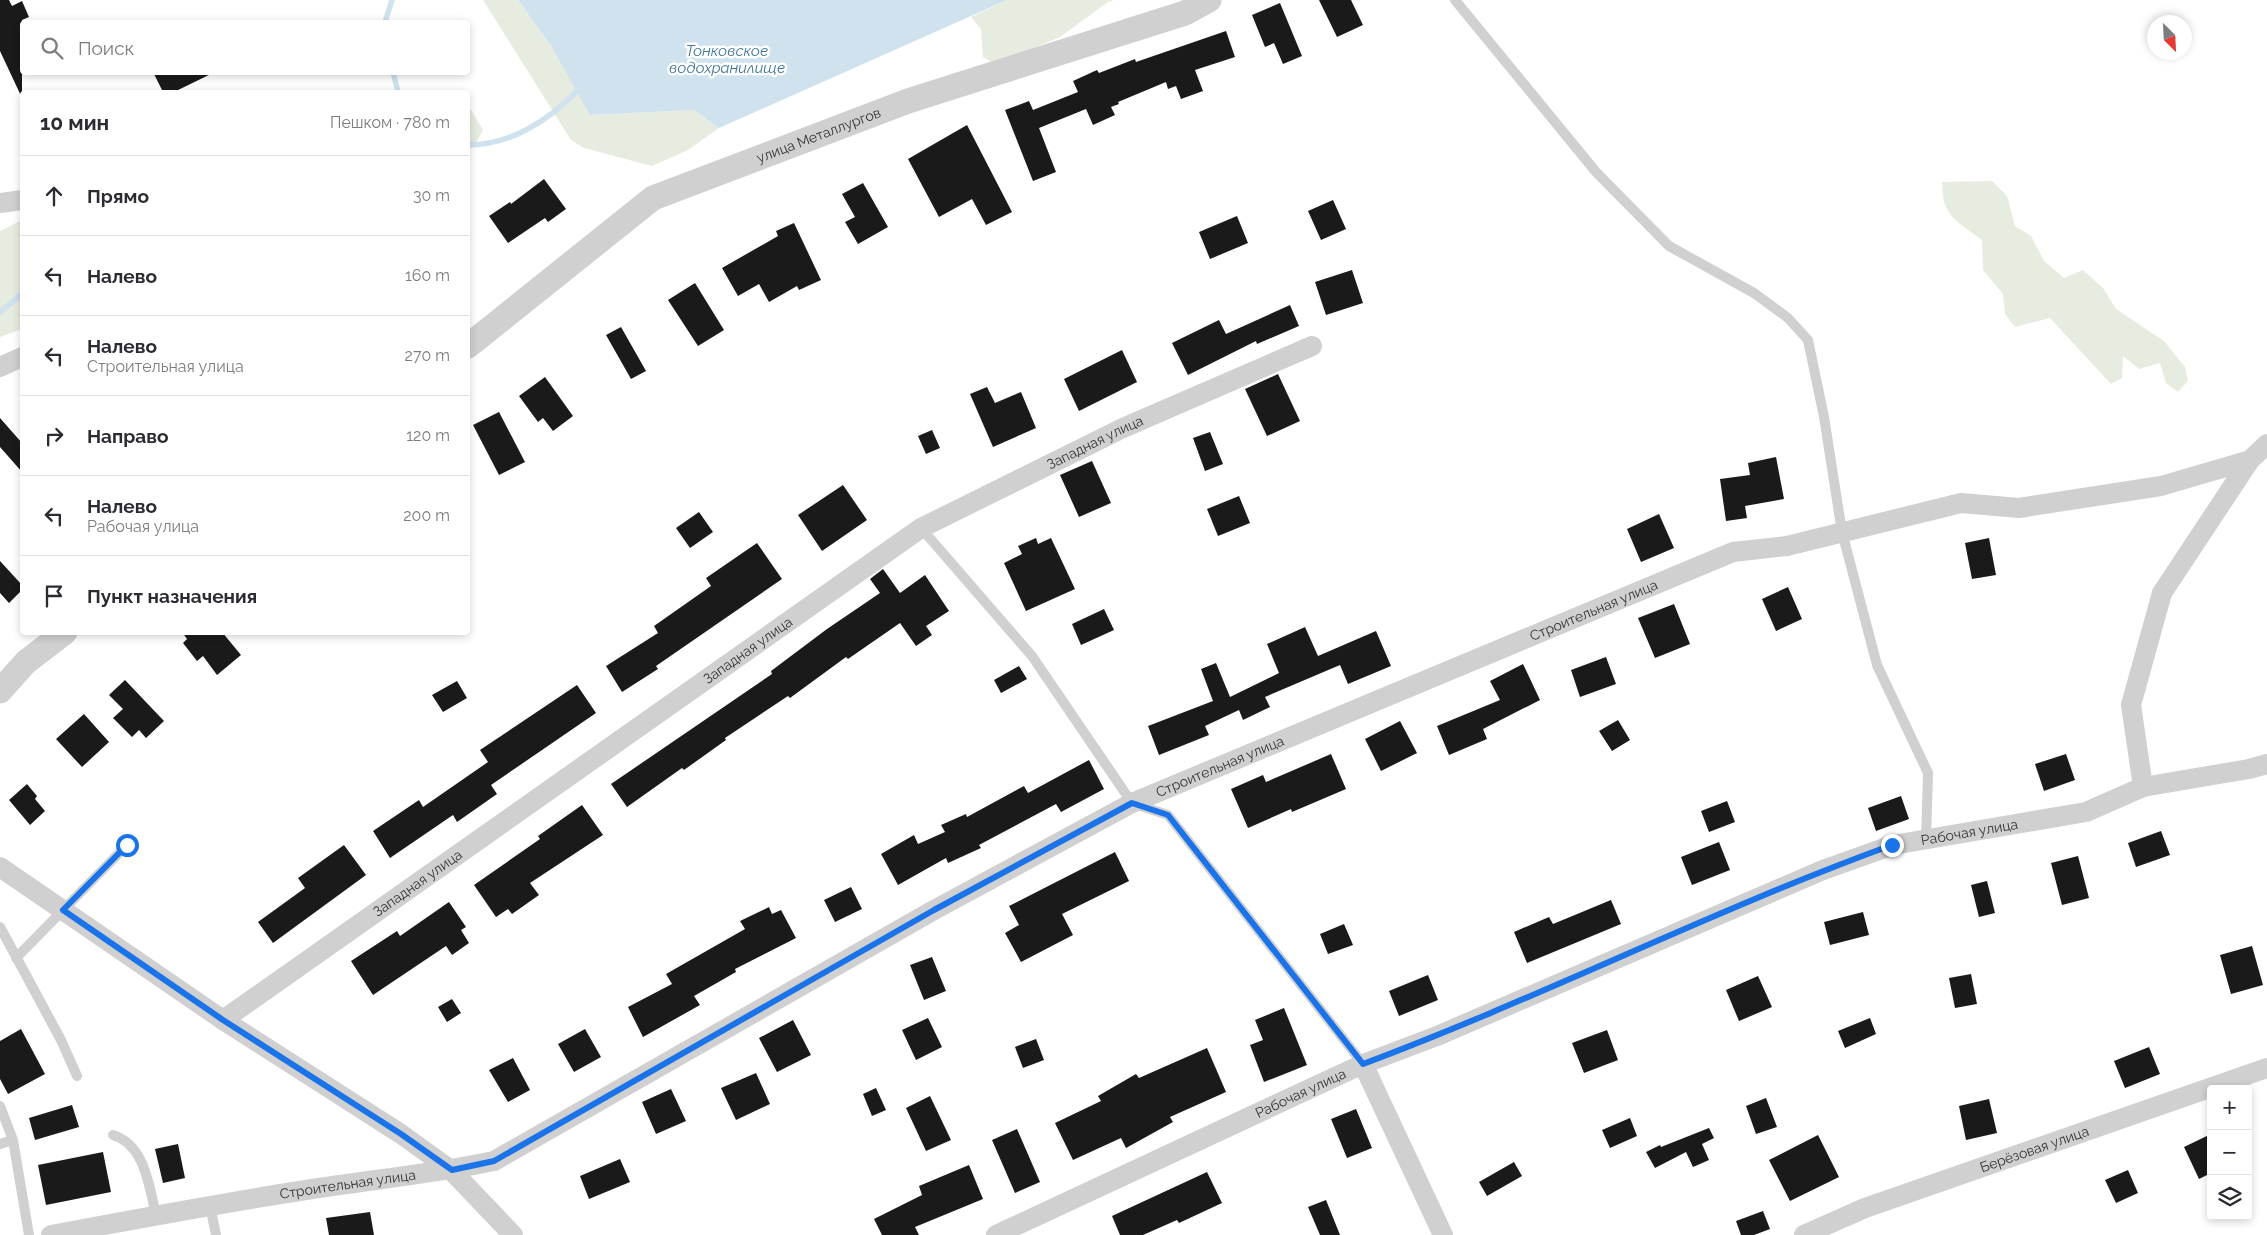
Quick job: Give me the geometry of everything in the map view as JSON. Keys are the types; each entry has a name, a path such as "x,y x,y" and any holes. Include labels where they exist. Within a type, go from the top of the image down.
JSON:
{"street":[{"name":"улица Металлургов","path":"470,344 653,198 908,101 1185,13 1209,0"},
{"path":"1,197 20,200"},
{"name":"Западная улица","path":"223,1020 921,528 1123,428 1312,346"},
{"path":"0,367 20,358"},
{"path":"2143,787 2131,705 2162,593 2250,460 2267,444"},
{"name":"Строительная улица","path":"52,1235 210,1205 402,1175 452,1170 494,1161 934,910 1132,803 1733,552 1787,546 1961,503 2019,508 2161,486 2250,460"},
{"path":"0,691 26,662 60,635"},
{"name":"Рабочая улица","path":"996,1235 1363,1064 1436,1036 1823,870 1892,845 2086,812 2143,787 2249,769 2267,764"},
{"path":"0,867 223,1020 393,1129 452,1170 513,1235"},
{"path":"1363,1064 1443,1235"},
{"name":"Берёзовая улица","path":"1804,1235 1865,1208 2267,1068"}],"lane":[{"path":"1455,0 1596,172 1669,246 1754,293 1788,318 1808,340 1824,417 1842,532 1877,665 1928,773 1926,840"},
{"path":"921,528 1032,656 1132,803 1168,815 1363,1064"},
{"path":"16,958 127,845"},
{"path":"0,927 61,1040 77,1076"},
{"path":"0,1106 14,1140 29,1235"},
{"path":"113,1135 123,1138 134,1148 149,1185 156,1215"},
{"path":"0,1144 14,1140"},
{"path":"210,1205 216,1235"}],"shaded area":[{"path":"483,0 518,0 551,46 591,115 694,110 719,128 688,150 652,166 584,148 571,140"},
{"path":"1007,0 1114,0 1108,2 1060,37 995,64 983,57 981,29 971,17"},
{"path":"470,110 483,130 474,147 470,148"},
{"path":"1992,181 2007,196 2015,226 2031,236 2044,261 2064,278 2083,270 2103,288 2116,309 2164,341 2185,367 2188,381 2178,392 2166,383 2160,363 2139,369 2123,356 2122,378 2111,384 2050,318 2015,327 2005,314 2003,294 1983,270 1982,240 1958,223 1948,211 1943,194 1942,182"},
{"path":"20,221 20,330 0,337 0,231"}],"water":[{"name":"Тонковское водохранилище","path":"518,0 1007,0 719,128 694,110 590,115 551,46"}],"building":[{"path":"0,0 9,0 12,6 22,1 29,17 20,20 20,75 22,75 22,90 20,90 20,94 0,51"},
{"path":"1319,0 1351,0 1363,25 1337,37"},
{"path":"1280,3 1302,56 1283,64 1274,43 1265,47 1252,15"},
{"path":"1226,31 1235,57 1195,70 1203,91 1181,99 1176,86 1168,89 1166,82 1118,102 1119,104 1111,107 1115,115 1093,125 1086,109 1039,128 1056,172 1033,181 1005,110 1029,101 1033,110 1078,92 1073,81 1097,70 1099,73 1135,59 1136,62"},
{"path":"154,75 209,75 178,90 162,90"},
{"path":"967,125 1012,212 986,225 972,199 939,217 908,159"},
{"path":"544,179 566,209 548,222 545,218 508,243 489,216 510,202 511,204"},
{"path":"863,183 888,227 858,244 845,222 855,217 842,194"},
{"path":"1333,200 1346,229 1321,240 1308,211"},
{"path":"1237,216 1248,243 1210,259 1199,232"},
{"path":"794,223 821,280 799,290 797,286 769,302 759,284 738,296 722,268 778,236 776,231"},
{"path":"1352,270 1363,303 1326,315 1315,282"},
{"path":"695,283 724,330 698,346 668,300"},
{"path":"1290,305 1299,326 1257,344 1256,341 1188,375 1172,343 1219,320 1226,334"},
{"path":"621,327 646,371 631,379 606,335"},
{"path":"1122,350 1137,382 1079,411 1064,379"},
{"path":"1278,374 1300,421 1267,436 1245,389"},
{"path":"545,377 573,416 553,431 543,418 538,422 519,396"},
{"path":"987,387 995,403 1021,392 1036,428 993,447 970,394"},
{"path":"499,412 525,462 499,475 473,425"},
{"path":"0,418 20,441 20,470 0,447"},
{"path":"932,430 940,448 926,454 918,436"},
{"path":"1210,432 1223,464 1205,471 1193,438"},
{"path":"1776,457 1784,499 1745,506 1747,518 1726,521 1720,479 1750,475 1748,463"},
{"path":"1092,461 1111,503 1079,517 1060,475"},
{"path":"843,485 867,520 822,551 798,515"},
{"path":"1239,496 1250,523 1218,536 1207,509"},
{"path":"699,512 713,532 690,548 676,528"},
{"path":"1659,514 1674,548 1641,562 1627,529"},
{"path":"1036,538 1038,544 1051,538 1075,589 1026,611 1004,563 1022,554 1018,546"},
{"path":"1989,538 1996,575 1972,579 1965,543"},
{"path":"757,543 782,579 656,666 658,669 622,692 606,666 658,633 654,626 711,586 706,578"},
{"path":"0,561 20,583 20,592 9,603 0,593"},
{"path":"883,569 900,593 925,575 949,611 926,626 932,635 916,646 900,623 848,659 846,657 790,698 788,696 725,738 726,740 684,770 682,768 627,807 611,784 772,674 771,671 827,629 880,593 870,579"},
{"path":"1788,587 1802,619 1776,631 1762,599"},
{"path":"1674,604 1690,644 1655,658 1638,618"},
{"path":"1104,609 1114,630 1081,645 1072,624"},
{"path":"1305,627 1318,656 1376,631 1391,666 1348,684 1340,665 1265,697 1270,707 1243,720 1239,710 1205,726 1209,735 1159,755 1148,726 1213,701 1201,669 1216,663 1230,697 1279,673 1267,644"},
{"path":"184,635 224,635 241,655 217,675 203,656 197,661 183,643 187,639"},
{"path":"1606,657 1616,684 1580,697 1571,670"},
{"path":"1523,664 1540,700 1483,729 1487,739 1449,755 1437,726 1500,700 1490,681"},
{"path":"1019,666 1027,679 1001,693 994,680"},
{"path":"125,680 164,721 146,738 139,730 132,737 113,718 123,709 109,695"},
{"path":"457,681 467,698 443,712 432,695"},
{"path":"577,685 596,713 491,785 497,794 457,822 453,815 390,858 373,831 419,800 423,807 488,762 480,750"},
{"path":"84,714 109,742 82,767 56,739"},
{"path":"1618,720 1630,740 1612,751 1599,731"},
{"path":"1400,721 1417,753 1381,771 1365,739"},
{"path":"1331,754 1346,789 1292,812 1291,809 1248,828 1231,789 1263,775 1266,782"},
{"path":"2066,754 2075,780 2044,791 2035,764"},
{"path":"1089,760 1104,789 1061,812 1056,804 979,845 981,848 948,863 946,858 898,885 881,854 914,835 918,844 945,832 941,825 966,814 967,817 1024,786 1028,793"},
{"path":"27,784 37,796 35,799 45,811 30,825 9,800"},
{"path":"1901,796 1909,819 1876,831 1868,808"},
{"path":"1727,801 1735,822 1709,832 1701,811"},
{"path":"582,805 603,835 530,883 539,895 512,914 508,909 496,917 474,885 540,839 538,836"},
{"path":"2161,831 2170,855 2136,867 2128,843"},
{"path":"1719,842 1730,870 1692,885 1681,857"},
{"path":"344,845 366,875 273,943 258,922 305,888 298,878"},
{"path":"1115,852 1129,881 1062,914 1073,935 1021,962 1005,933 1019,925 1009,906"},
{"path":"2078,856 2089,898 2062,905 2051,863"},
{"path":"1987,881 1995,913 1979,917 1971,885"},
{"path":"851,887 862,909 835,922 824,900"},
{"path":"1611,900 1621,924 1527,963 1514,932 1549,917 1553,924"},
{"path":"449,902 466,927 461,930 469,943 452,955 446,946 373,995 351,961 397,931 400,936"},
{"path":"769,907 772,914 781,910 796,938 735,969 736,972 694,996 700,1005 643,1037 628,1007 672,984 666,974 745,929 740,921"},
{"path":"1863,912 1869,935 1830,945 1824,922"},
{"path":"1344,924 1353,945 1328,954 1320,934"},
{"path":"2252,946 2263,985 2231,994 2220,955"},
{"path":"932,957 946,991 924,1000 910,965"},
{"path":"1971,974 1977,1004 1955,1008 1949,978"},
{"path":"1428,975 1438,1000 1399,1016 1389,991"},
{"path":"1758,976 1772,1007 1739,1021 1726,990"},
{"path":"452,999 461,1013 447,1022 438,1007"},
{"path":"1284,1008 1307,1065 1264,1082 1250,1045 1263,1040 1255,1020"},
{"path":"928,1018 942,1047 916,1060 902,1030"},
{"path":"1870,1018 1876,1034 1845,1048 1838,1031"},
{"path":"793,1020 811,1055 777,1072 759,1038"},
{"path":"21,1029 45,1074 8,1094 0,1079 0,1041"},
{"path":"585,1029 601,1057 574,1072 558,1044"},
{"path":"1607,1030 1618,1060 1584,1073 1572,1043"},
{"path":"1036,1039 1044,1060 1023,1068 1015,1047"},
{"path":"2149,1047 2160,1074 2125,1088 2114,1061"},
{"path":"1207,1048 1226,1092 1170,1117 1173,1122 1126,1148 1121,1138 1073,1160 1055,1123 1101,1101 1098,1096 1136,1074 1139,1078"},
{"path":"513,1058 530,1090 508,1102 489,1070"},
{"path":"756,1073 770,1104 736,1120 721,1088"},
{"path":"876,1088 886,1110 872,1116 863,1094"},
{"path":"671,1089 686,1121 656,1134 642,1102"},
{"path":"930,1096 951,1140 926,1151 906,1108"},
{"path":"1766,1098 1777,1127 1756,1134 1746,1106"},
{"path":"1989,1099 1997,1133 1966,1140 1959,1106"},
{"path":"72,1105 79,1127 35,1140 29,1118"},
{"path":"1356,1109 1372,1148 1347,1158 1331,1119"},
{"path":"1630,1118 1637,1136 1610,1148 1602,1130"},
{"path":"1709,1128 1714,1138 1702,1144 1709,1160 1693,1167 1686,1152 1655,1168 1646,1152 1660,1145 1661,1147"},
{"path":"1017,1129 1040,1182 1015,1193 992,1140"},
{"path":"1818,1135 1839,1177 1790,1201 1769,1160"},
{"path":"2207,1136 2207,1175 2199,1179 2184,1147"},
{"path":"178,1144 185,1178 163,1183 155,1149"},
{"path":"103,1152 111,1192 46,1205 38,1165"},
{"path":"620,1159 630,1182 589,1199 580,1176"},
{"path":"1514,1162 1522,1176 1487,1196 1479,1182"},
{"path":"969,1165 983,1199 915,1227 919,1235 882,1235 874,1219 922,1195 919,1186"},
{"path":"2128,1170 2138,1193 2116,1203 2105,1180"},
{"path":"1207,1172 1222,1203 1179,1223 1177,1220 1143,1235 1120,1235 1112,1216"},
{"path":"1326,1200 1340,1235 1320,1235 1308,1207"},
{"path":"1763,1211 1770,1229 1754,1235 1741,1235 1736,1221"},
{"path":"370,1212 374,1235 329,1235 326,1218"}],"waterway":[{"path":"386,20 392,0"},
{"path":"394,75 398,90"},
{"path":"470,145 499,141 527,129 554,112 577,91"},
{"path":"0,312 20,296"}],"route":[{"path":"127,845 63,910 223,1020 401,1134 452,1170 494,1161 934,910 1132,803 1168,815 1363,1064 1436,1036 1823,870 1892,845"}]}
